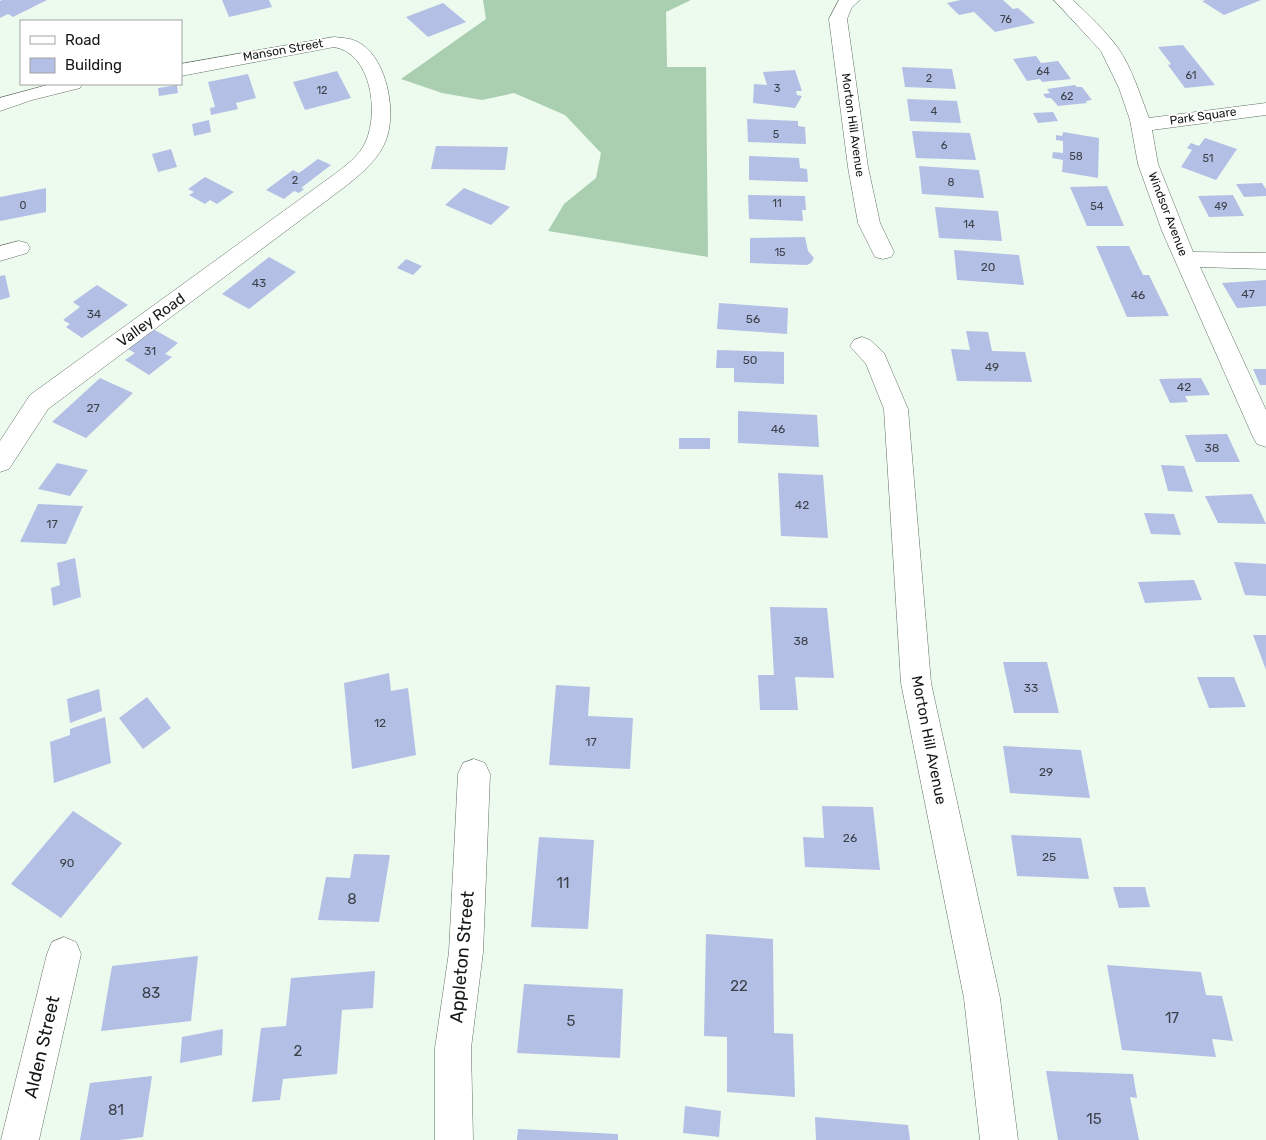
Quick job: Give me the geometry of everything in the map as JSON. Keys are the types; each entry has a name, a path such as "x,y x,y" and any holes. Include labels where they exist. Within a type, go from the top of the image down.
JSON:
{"street":[{"name":"Morton Hill Avenue","path":"851,0 845,4 838,19 858,167 869,223 883,252"},
{"name":"Windsor Avenue","path":"1063,0 1100,36 1110,50 1128,88 1141,125 1148,164 1173,231 1266,437"},
{"name":"Manson Street","path":"182,70 334,42 351,45 361,53 374,73 380,100 382,122 375,142 365,157 320,195"},
{"path":"0,105 21,97 69,85"},
{"path":"0,89 21,97"},
{"name":"Park Square","path":"1141,125 1266,109"},
{"name":"Valley Road","path":"0,462 39,402 320,195"},
{"path":"1185,259 1266,261"},
{"name":"Morton Hill Avenue","path":"862,346 876,359 896,409 916,683 982,998 999,1140"},
{"name":"Appleton Street","path":"454,1140 453,1048 466,952 474,774"},
{"name":"Alden Street","path":"20,1140 64,954"}],"green space":[{"path":"483,0 691,0 666,12 667,67 706,67 708,257 548,231 564,204 596,178 601,153 565,115 514,93 482,100 442,93 401,79 486,19"}],"building":[{"path":"47,0 13,17 8,14 0,18 0,1"},
{"path":"222,0 269,0 272,7 229,17"},
{"path":"961,0 1003,0 1013,9 1018,8 1035,23 995,32 974,12 959,15 947,3"},
{"path":"1261,0 1224,15 1202,1"},
{"path":"443,3 466,22 428,37 406,17"},
{"path":"1183,45 1215,85 1185,88 1168,65 1171,64 1158,47"},
{"path":"1036,56 1041,63 1058,61 1071,79 1042,82 1040,79 1027,81 1013,59"},
{"path":"902,67 952,69 956,89 905,87"},
{"path":"795,70 802,91 796,91 797,95 802,96 795,108 753,103 754,84 767,85 763,72"},
{"path":"337,71 351,98 305,110 293,82"},
{"path":"248,74 256,98 236,103 238,109 211,115 210,108 215,107 208,82"},
{"path":"177,85 178,93 159,96 158,88"},
{"path":"1075,85 1082,87 1092,100 1086,101 1087,103 1058,106 1051,98 1046,98 1043,94 1050,93 1047,89"},
{"path":"907,99 957,101 961,123 910,121"},
{"path":"1053,112 1058,121 1038,123 1033,113"},
{"path":"747,119 798,121 798,126 805,127 806,144 748,142"},
{"path":"209,120 211,132 194,136 192,124"},
{"path":"912,131 970,133 976,160 916,158"},
{"path":"1063,132 1099,138 1098,178 1062,172 1063,160 1052,158 1053,152 1063,153 1063,141 1056,140 1056,135 1062,136"},
{"path":"1205,138 1237,149 1216,180 1181,167 1192,150 1187,148 1191,143 1199,146"},
{"path":"436,146 508,147 505,170 431,169"},
{"path":"171,149 177,167 158,172 152,154"},
{"path":"749,156 799,158 800,168 807,169 808,182 749,180"},
{"path":"318,159 331,165 301,188 304,189 299,193 294,191 284,199 266,190 293,170 299,173"},
{"path":"919,166 979,170 984,198 922,194"},
{"path":"205,177 234,192 217,204 210,200 205,204 189,195 194,192 188,189"},
{"path":"1262,183 1266,189 1266,196 1244,197 1236,184"},
{"path":"1107,186 1124,226 1087,226 1070,187"},
{"path":"46,188 46,212 0,221 0,197"},
{"path":"464,188 510,207 491,225 445,205"},
{"path":"748,195 805,196 806,210 802,210 803,221 749,219"},
{"path":"1233,195 1244,216 1209,217 1198,196"},
{"path":"935,207 998,211 1002,241 939,238"},
{"path":"805,237 808,251 814,258 807,265 750,263 750,238"},
{"path":"1096,246 1129,246 1143,275 1149,275 1169,316 1127,317"},
{"path":"954,250 1019,255 1024,285 957,280"},
{"path":"269,257 296,272 249,309 222,294"},
{"path":"406,259 422,266 413,275 397,268"},
{"path":"5,275 10,297 0,300 0,276"},
{"path":"1266,280 1266,306 1237,308 1222,283"},
{"path":"97,285 128,305 82,338 66,327 70,324 63,320 80,307 73,302"},
{"path":"719,303 788,308 787,334 717,329"},
{"path":"153,329 178,343 165,354 172,357 149,375 125,360 135,353 128,349"},
{"path":"966,331 988,332 992,351 1025,352 1032,382 957,381 951,349 970,350"},
{"path":"717,350 784,352 784,384 734,382 734,368 716,368"},
{"path":"1253,369 1266,369 1266,385 1260,385"},
{"path":"100,378 133,393 86,438 52,422"},
{"path":"1201,378 1210,395 1185,396 1188,402 1170,403 1159,379"},
{"path":"738,411 817,415 819,447 738,443"},
{"path":"1227,434 1240,462 1196,462 1185,435"},
{"path":"679,438 710,438 710,449 679,449"},
{"path":"57,463 88,470 70,496 38,489"},
{"path":"1161,465 1184,466 1193,492 1168,491"},
{"path":"778,473 823,475 828,538 781,536"},
{"path":"1252,494 1266,524 1218,523 1205,496"},
{"path":"38,504 83,506 66,544 20,542"},
{"path":"1144,513 1174,514 1181,535 1151,534"},
{"path":"75,558 81,597 53,606 51,588 60,585 57,563"},
{"path":"1234,562 1266,564 1266,596 1245,595"},
{"path":"1194,580 1202,600 1145,603 1138,582"},
{"path":"770,607 827,608 834,678 795,677 798,710 760,710 758,675 774,675"},
{"path":"1253,635 1266,635 1266,670"},
{"path":"1003,662 1047,662 1059,713 1014,713"},
{"path":"389,673 391,691 408,688 416,755 352,769 344,683"},
{"path":"1197,677 1234,677 1246,707 1209,708"},
{"path":"556,685 590,687 588,716 633,718 630,769 549,765"},
{"path":"99,689 102,711 70,723 67,699"},
{"path":"147,697 171,728 143,749 119,718"},
{"path":"105,717 111,763 54,783 50,742 70,735 70,729"},
{"path":"1003,746 1081,750 1090,798 1010,793"},
{"path":"822,806 873,807 880,870 805,867 803,837 824,838"},
{"path":"73,811 122,843 61,918 11,884"},
{"path":"1011,835 1081,838 1089,879 1017,876"},
{"path":"539,837 594,840 588,929 531,927"},
{"path":"354,854 390,855 379,922 318,920 326,877 350,878"},
{"path":"1113,887 1145,887 1150,907 1119,908"},
{"path":"706,934 773,939 774,1033 793,1034 795,1097 727,1092 727,1037 704,1036"},
{"path":"198,956 191,1021 101,1031 112,966"},
{"path":"1107,965 1201,972 1206,995 1222,996 1233,1041 1212,1039 1216,1057 1122,1050"},
{"path":"375,971 373,1008 342,1010 337,1074 283,1079 280,1100 252,1102 261,1028 286,1026 291,978"},
{"path":"524,984 623,989 620,1058 517,1053"},
{"path":"223,1029 222,1055 180,1063 182,1037"},
{"path":"1046,1071 1133,1074 1137,1098 1130,1097 1139,1140 1058,1140"},
{"path":"152,1076 143,1137 119,1140 80,1140 90,1083"},
{"path":"685,1106 721,1111 719,1137 683,1133"},
{"path":"815,1117 908,1125 910,1140 816,1140"},
{"path":"518,1129 618,1134 618,1140 517,1140"}]}
